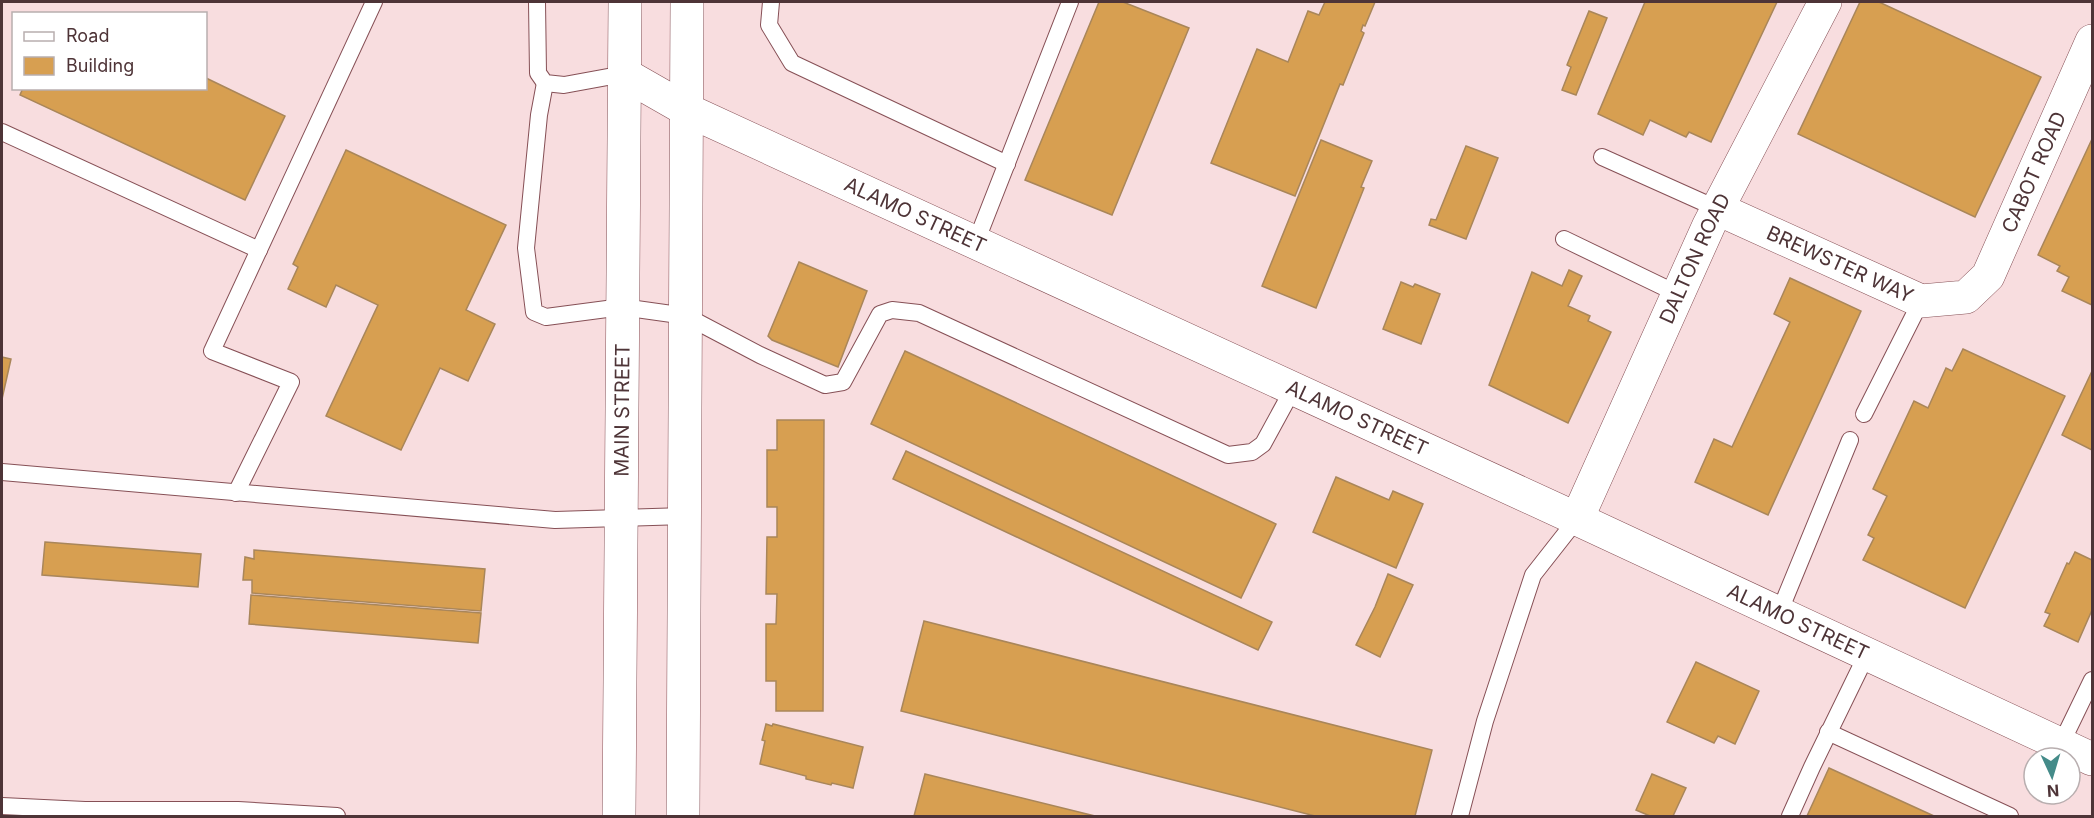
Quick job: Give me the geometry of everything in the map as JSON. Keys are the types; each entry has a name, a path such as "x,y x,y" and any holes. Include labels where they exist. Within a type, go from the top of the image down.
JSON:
{"street":[{"name":"MAIN STREET","path":"619,816 625,2"},
{"path":"683,816 687,2"},
{"name":"DALTON ROAD","path":"1577,519 1718,209 1825,2"},
{"name":"CABOT ROAD","path":"1966,297 1988,276 2092,41"},
{"name":"ALAMO STREET","path":"624,74 687,110 1577,519 2092,759"},
{"name":"BREWSTER WAY","path":"1718,209 1921,301 1966,297"}],"lane":[{"path":"236,493 291,382 212,351 374,2"},
{"path":"537,2 538,72 545,83 539,115 526,248 534,312 546,317 622,307 686,316 760,355 825,385 843,382 880,314 892,310 919,313 1228,455 1252,452 1263,444 1293,389"},
{"path":"771,2 769,25 792,63 1007,164"},
{"path":"976,243 1070,2"},
{"path":"545,83 564,85 624,74"},
{"path":"2,132 259,250"},
{"path":"1602,157 1718,209"},
{"path":"1564,239 1678,294"},
{"path":"1864,414 1921,301"},
{"path":"1779,614 1850,440"},
{"path":"2,472 555,520 685,516"},
{"path":"1460,816 1485,721 1533,575 1577,519"},
{"path":"1790,816 1867,654"},
{"path":"2061,744 2092,680"},
{"path":"1828,732 2010,816"},
{"path":"2,806 85,810 238,810 337,816"}],"building":[{"path":"1099,2 1123,2 1189,28 1112,215 1025,180"},
{"path":"1325,2 1375,2 1365,26 1363,25 1361,31 1364,33 1343,85 1340,84 1295,196 1211,163 1257,49 1288,62 1308,11 1319,15"},
{"path":"1645,2 1777,2 1711,142 1689,132 1686,137 1650,120 1643,135 1598,114"},
{"path":"1860,2 1879,2 2041,77 1975,217 1798,134"},
{"path":"1589,11 1607,18 1576,95 1562,90 1571,67 1567,65"},
{"path":"207,78 285,116 245,200 20,95 22,90 207,90"},
{"path":"2092,139 2092,305 2062,291 2069,277 2057,271 2060,266 2038,255"},
{"path":"1321,140 1372,161 1361,187 1364,188 1316,308 1262,286"},
{"path":"1466,146 1498,158 1466,239 1429,225 1431,219 1436,220"},
{"path":"346,150 506,225 466,310 495,324 468,381 440,368 401,450 326,416 378,305 336,285 326,307 288,289 298,267 293,264"},
{"path":"799,262 867,291 838,367 772,340 768,336"},
{"path":"1569,270 1582,276 1568,306 1590,316 1588,321 1611,332 1568,423 1489,385 1532,272 1562,286"},
{"path":"1790,278 1861,311 1768,515 1695,482 1714,439 1732,447 1790,322 1774,314"},
{"path":"1401,282 1413,287 1415,284 1440,294 1421,344 1383,329"},
{"path":"1963,349 2065,396 1965,608 1863,560 1874,538 1868,535 1887,496 1873,489 1914,401 1928,408 1946,368 1952,371"},
{"path":"905,351 1276,524 1241,598 871,424"},
{"path":"2,357 11,359 2,399"},
{"path":"2092,371 2092,450 2062,435"},
{"path":"777,420 824,420 823,711 776,711 776,681 766,681 766,624 776,624 777,594 766,594 767,537 777,537 777,507 767,507 767,450 777,450"},
{"path":"906,451 1272,622 1258,650 893,479"},
{"path":"1336,477 1389,500 1393,491 1423,504 1396,568 1313,532"},
{"path":"45,542 201,554 198,587 42,575"},
{"path":"254,550 485,569 481,611 252,593 252,580 243,580 245,557 254,559"},
{"path":"2075,552 2092,560 2092,610 2078,642 2044,626 2050,614 2045,612 2067,563 2069,564"},
{"path":"1388,574 1413,585 1380,657 1356,645"},
{"path":"251,595 481,613 478,643 249,624"},
{"path":"924,621 1432,750 1415,816 1315,816 901,711"},
{"path":"1696,662 1759,691 1735,744 1718,736 1714,743 1667,722"},
{"path":"766,724 863,747 853,788 806,779 806,776 760,764"},
{"path":"1829,768 1934,816 1807,816"},
{"path":"925,774 1095,816 914,816"},
{"path":"1652,774 1686,788 1673,816 1650,816 1636,810"}]}
